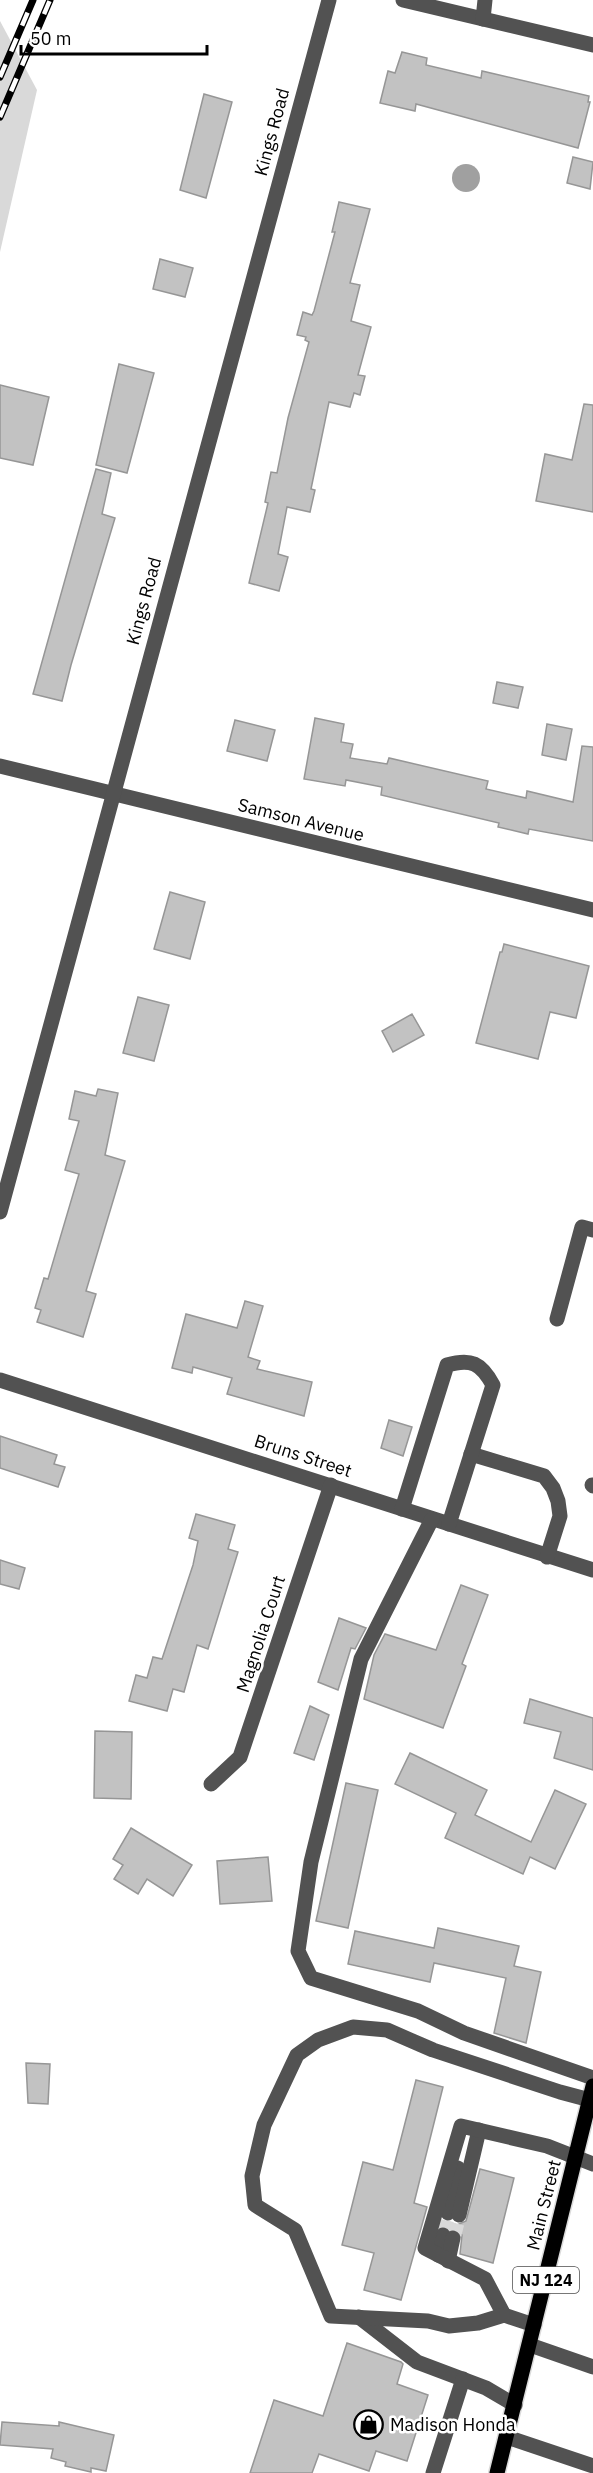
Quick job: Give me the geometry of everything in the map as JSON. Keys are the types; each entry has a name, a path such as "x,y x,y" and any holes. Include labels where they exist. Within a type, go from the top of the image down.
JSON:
{"main road":[{"name":"Main Street","path":"497,2473 592,2093"}],"street":[{"name":"Kings Road","path":"0,1212 329,0"},
{"path":"403,0 593,45"},
{"path":"483,19 485,0"},
{"name":"Samson Avenue","path":"0,766 593,910"},
{"path":"557,1319 582,1227 593,1230"},
{"path":"402,1509 447,1365 462,1361 476,1364 486,1372 493,1385 449,1524"},
{"name":"Bruns Street","path":"0,1380 593,1570"},
{"path":"471,1454 544,1476 556,1495 560,1516 547,1557"},
{"name":"Magnolia Court","path":"211,1784 240,1757 331,1485"},
{"path":"432,1519 361,1659 312,1862 298,1951 311,1978 363,1996 418,2011 464,2033 593,2078"},
{"path":"534,2325 504,2315 478,2323 449,2326 428,2321 332,2316 295,2230 255,2205 252,2176 264,2125 297,2055 318,2040 353,2026 387,2030 434,2050 560,2092 592,2093"},
{"path":"504,2315 485,2279 425,2248 461,2126 547,2146 593,2164"},
{"path":"453,2214 473,2129"},
{"path":"443,2258 448,2236"},
{"path":"359,2317 417,2362 486,2388 515,2405"},
{"path":"530,2345 593,2367"},
{"path":"433,2473 463,2379"},
{"path":"507,2438 593,2466"}],"shaded area":[{"path":"0,21 37,90 0,252"},
{"path":"466,164 476,168 480,178 476,188 466,192 456,188 452,178 456,168"}],"building":[{"path":"402,52 427,58 426,65 481,78 482,71 589,96 588,102 590,102 578,148 416,104 415,111 380,103 388,71 395,73"},
{"path":"204,94 232,102 206,198 180,190"},
{"path":"573,157 593,162 590,189 567,183"},
{"path":"339,202 370,209 350,283 360,285 351,321 371,327 358,375 365,376 360,395 354,393 350,407 329,402 311,489 315,490 310,512 287,507 278,554 288,557 279,591 249,583 268,503 265,502 271,472 277,473 288,418 309,342 305,340 306,337 297,335 303,312 312,315 314,311 335,232 332,232"},
{"path":"160,259 193,268 185,297 153,289"},
{"path":"119,364 154,373 127,473 96,465"},
{"path":"0,385 49,397 33,465 0,458"},
{"path":"584,404 593,405 593,512 536,501 545,454 572,460"},
{"path":"96,469 111,473 102,514 115,518 62,701 33,694"},
{"path":"497,682 523,687 518,708 493,703"},
{"path":"315,718 344,724 341,742 353,744 350,758 387,764 389,758 488,781 486,789 526,798 527,791 573,802 582,746 593,747 593,841 529,829 528,834 498,827 499,823 381,795 382,787 346,780 345,786 304,779"},
{"path":"235,720 275,730 267,761 227,751"},
{"path":"547,724 572,729 566,760 542,755"},
{"path":"170,892 205,902 190,959 154,949"},
{"path":"504,944 589,966 576,1018 550,1012 538,1059 476,1043"},
{"path":"138,997 169,1005 154,1061 123,1053"},
{"path":"412,1014 424,1035 393,1052 382,1031"},
{"path":"98,1089 118,1093 105,1155 125,1161 86,1291 96,1294 83,1337 37,1322 41,1310 35,1308 44,1278 48,1279 79,1174 65,1170 79,1121 69,1119 75,1091 96,1096"},
{"path":"245,1301 263,1306 248,1357 260,1361 257,1369 312,1382 304,1416 227,1394 232,1378 193,1367 192,1373 172,1368 186,1314 237,1328"},
{"path":"389,1420 412,1427 403,1456 381,1448"},
{"path":"0,1436 57,1455 54,1464 65,1467 58,1487 0,1468"},
{"path":"196,1514 235,1525 228,1549 238,1552 208,1649 197,1645 184,1692 173,1689 167,1711 129,1701 136,1675 147,1678 153,1657 162,1659 193,1565 198,1541 189,1538"},
{"path":"0,1560 25,1568 19,1589 0,1584"},
{"path":"461,1585 488,1595 462,1664 466,1666 443,1728 364,1699 374,1655 385,1634 436,1650"},
{"path":"339,1618 366,1628 355,1649 351,1648 338,1690 318,1682"},
{"path":"530,1699 593,1718 593,1770 554,1758 561,1732 524,1723"},
{"path":"310,1706 329,1715 314,1760 294,1753"},
{"path":"95,1731 132,1732 131,1799 94,1798"},
{"path":"410,1753 487,1790 475,1815 531,1842 555,1790 586,1804 555,1869 530,1857 523,1874 445,1838 456,1813 395,1784"},
{"path":"346,1783 378,1790 348,1928 316,1921"},
{"path":"131,1828 192,1865 173,1896 147,1879 138,1894 114,1879 123,1865 113,1859"},
{"path":"268,1857 272,1901 220,1904 217,1861"},
{"path":"438,1928 519,1946 514,1966 541,1972 526,2043 494,2033 506,1978 434,1963 430,1982 348,1964 355,1931 434,1948"},
{"path":"26,2063 50,2064 48,2104 28,2103"},
{"path":"416,2080 443,2087 414,2203 427,2207 401,2300 364,2290 374,2253 342,2245 363,2162 393,2170"},
{"path":"480,2169 514,2178 493,2263 460,2254 462,2235 456,2229 442,2226 443,2221 457,2225 466,2221"},
{"path":"347,2343 401,2362 403,2364 397,2384 428,2395 407,2461 376,2451 369,2471 319,2454 312,2473 250,2473 274,2400 323,2416"},
{"path":"2,2422 59,2426 59,2422 114,2435 106,2471 91,2468 91,2472 65,2466 66,2462 51,2458 53,2449 0,2445"}],"tunnel":[{"path":"443,2235 448,2213"},
{"path":"453,2238 459,2215"}],"railway":[{"path":"0,77 33,0"},
{"path":"0,117 50,0"}],"place":[{"name":"Madison Honda","path":"369,2425"}]}
